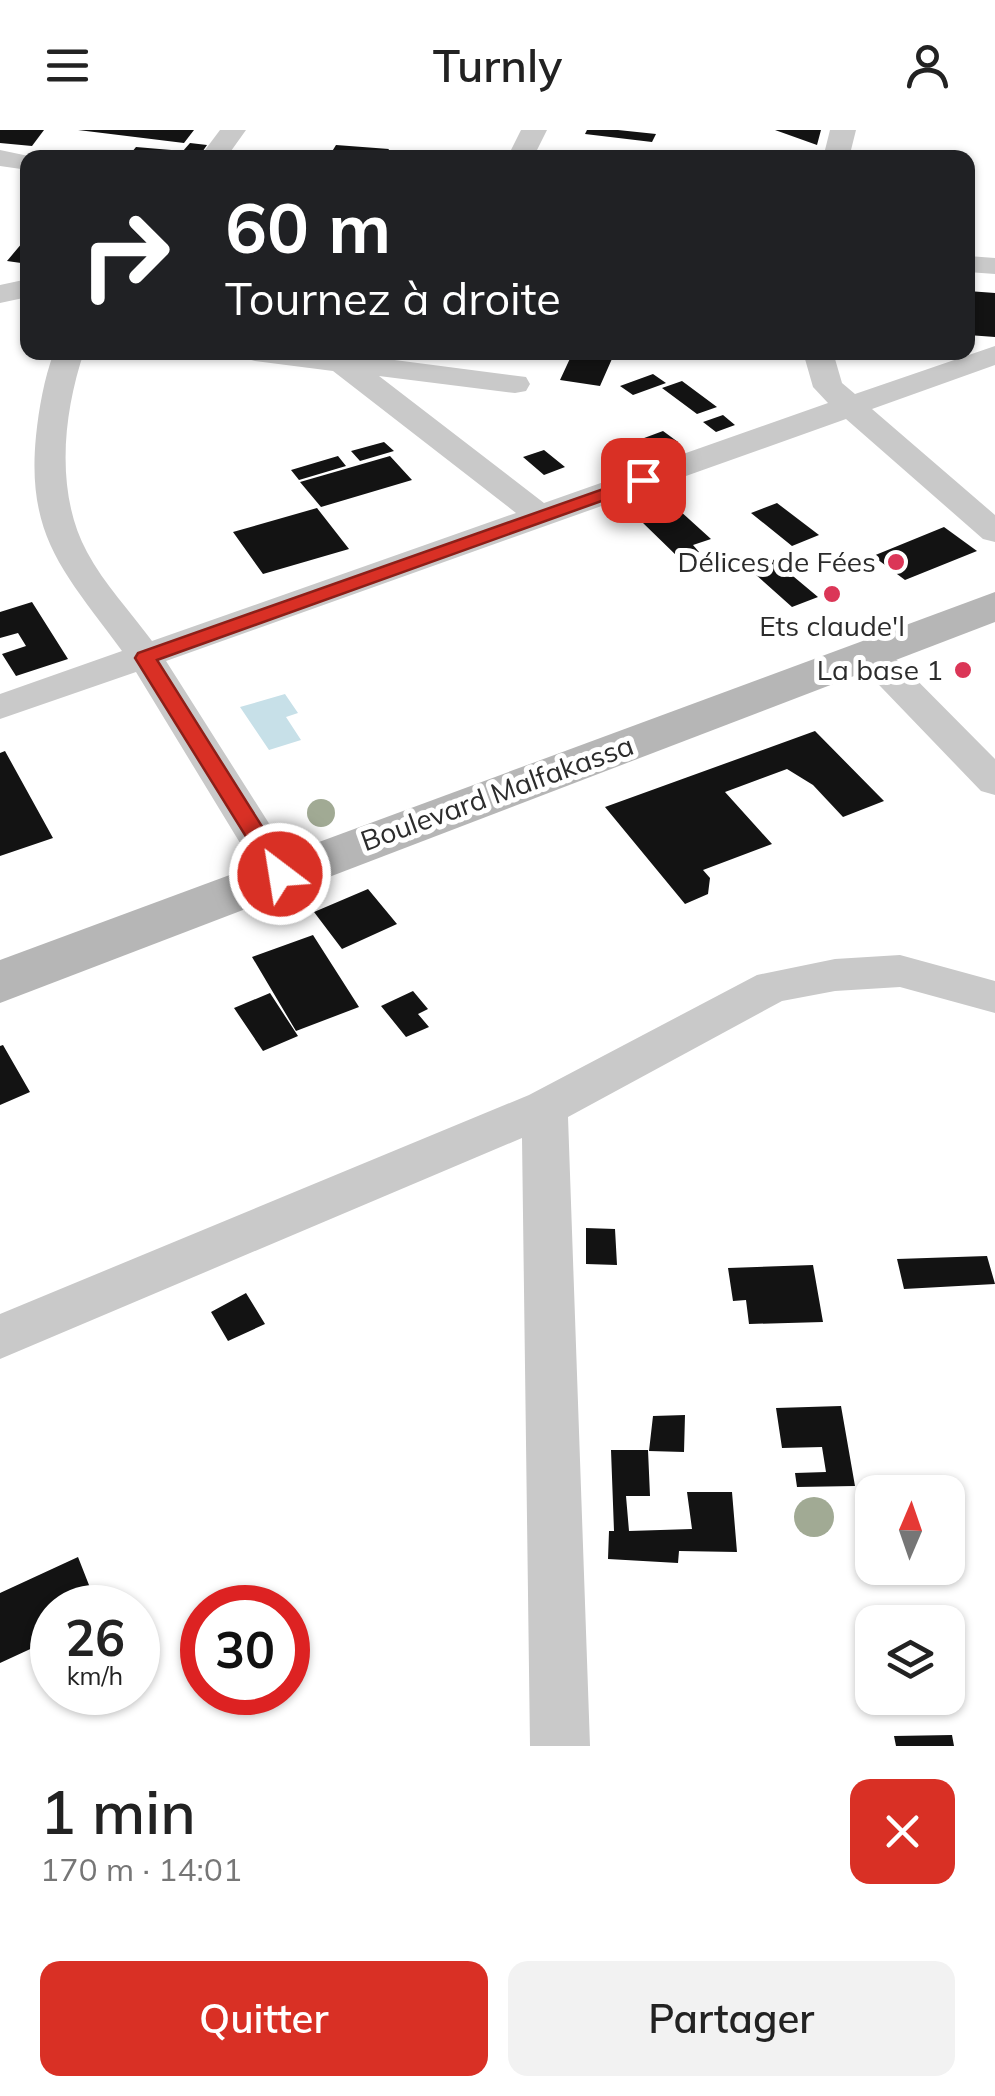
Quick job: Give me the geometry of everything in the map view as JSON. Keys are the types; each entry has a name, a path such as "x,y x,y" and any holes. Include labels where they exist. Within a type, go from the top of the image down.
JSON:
{"main road":[{"name":"Boulevard Malfakassa","path":"0,982 271,858 995,570"},
{"name":"Boulevard Malfakassa","path":"0,941 271,858 870,654 995,606"}],"street":[{"path":"0,707 995,355"},
{"path":"66,360 54,416 51,507 68,552 145,658 271,858"},
{"path":"318,360 515,384"},
{"path":"820,360 828,387 849,408 995,532"},
{"path":"341,363 540,516"},
{"path":"870,654 995,782"},
{"path":"0,1337 545,1108 772,987 835,975 900,972 995,997"},
{"path":"545,1108 560,1746"}],"water":[{"path":"285,694 298,713 286,717 301,740 269,750 240,707"}],"building":[{"path":"0,130 44,130 32,146 0,143"},
{"path":"78,130 194,130 184,143"},
{"path":"587,130 656,134 652,142 585,134"},
{"path":"775,130 821,130 817,145"},
{"path":"190,143 207,145 204,150 184,150"},
{"path":"336,145 389,149 388,150 333,150"},
{"path":"20,246 20,263 7,261"},
{"path":"975,292 995,293 995,337 975,336"},
{"path":"569,360 611,360 600,386 560,380"},
{"path":"653,374 666,383 633,395 620,386"},
{"path":"682,381 717,407 697,414 662,388"},
{"path":"723,415 735,425 716,432 703,422"},
{"path":"663,431 678,442 642,455 628,444"},
{"path":"384,442 394,451 360,461 351,451"},
{"path":"544,450 565,467 544,475 523,457"},
{"path":"338,456 346,466 299,480 291,470"},
{"path":"390,456 412,480 321,507 300,482"},
{"path":"777,503 819,535 792,546 751,513"},
{"path":"317,508 349,549 263,574 233,532"},
{"path":"679,510 711,539 693,545 699,552 680,559 642,522"},
{"path":"944,527 977,551 905,580 873,556"},
{"path":"769,556 818,597 792,607 745,565"},
{"path":"32,602 68,659 16,676 2,654 26,646 18,633 0,638 0,612"},
{"path":"815,731 884,801 843,817 813,785 787,769 725,792 772,844 703,870 710,878 708,894 685,904 605,807"},
{"path":"5,751 53,838 0,856 0,753"},
{"path":"368,889 397,924 342,949 314,912"},
{"path":"313,935 359,1007 296,1031 252,957"},
{"path":"413,991 428,1009 418,1014 429,1027 406,1037 381,1006"},
{"path":"270,993 298,1036 263,1051 234,1008"},
{"path":"3,1045 30,1092 0,1105 0,1046"},
{"path":"586,1228 615,1229 617,1265 586,1264"},
{"path":"987,1256 995,1284 904,1289 897,1259"},
{"path":"813,1265 823,1322 749,1324 746,1300 733,1301 728,1268"},
{"path":"246,1293 265,1324 228,1341 211,1312"},
{"path":"841,1406 855,1486 797,1487 795,1473 826,1472 822,1447 782,1448 776,1408"},
{"path":"685,1415 684,1452 649,1451 653,1416"},
{"path":"611,1450 648,1450 650,1496 626,1496 629,1531 692,1529 687,1492 732,1492 737,1552 679,1551 678,1563 608,1559 609,1531 614,1531"},
{"path":"78,1557 89,1585 30,1585 30,1649 0,1663 0,1593"},
{"path":"952,1735 954,1746 896,1746 894,1736"}],"place":[{"name":"Délices de Fées","path":"896,562"},
{"name":"Ets claude'l","path":"832,594"},
{"name":"La base 1","path":"963,670"}],"route":[{"path":"280,874 145,658 301,599 643,480"}]}
